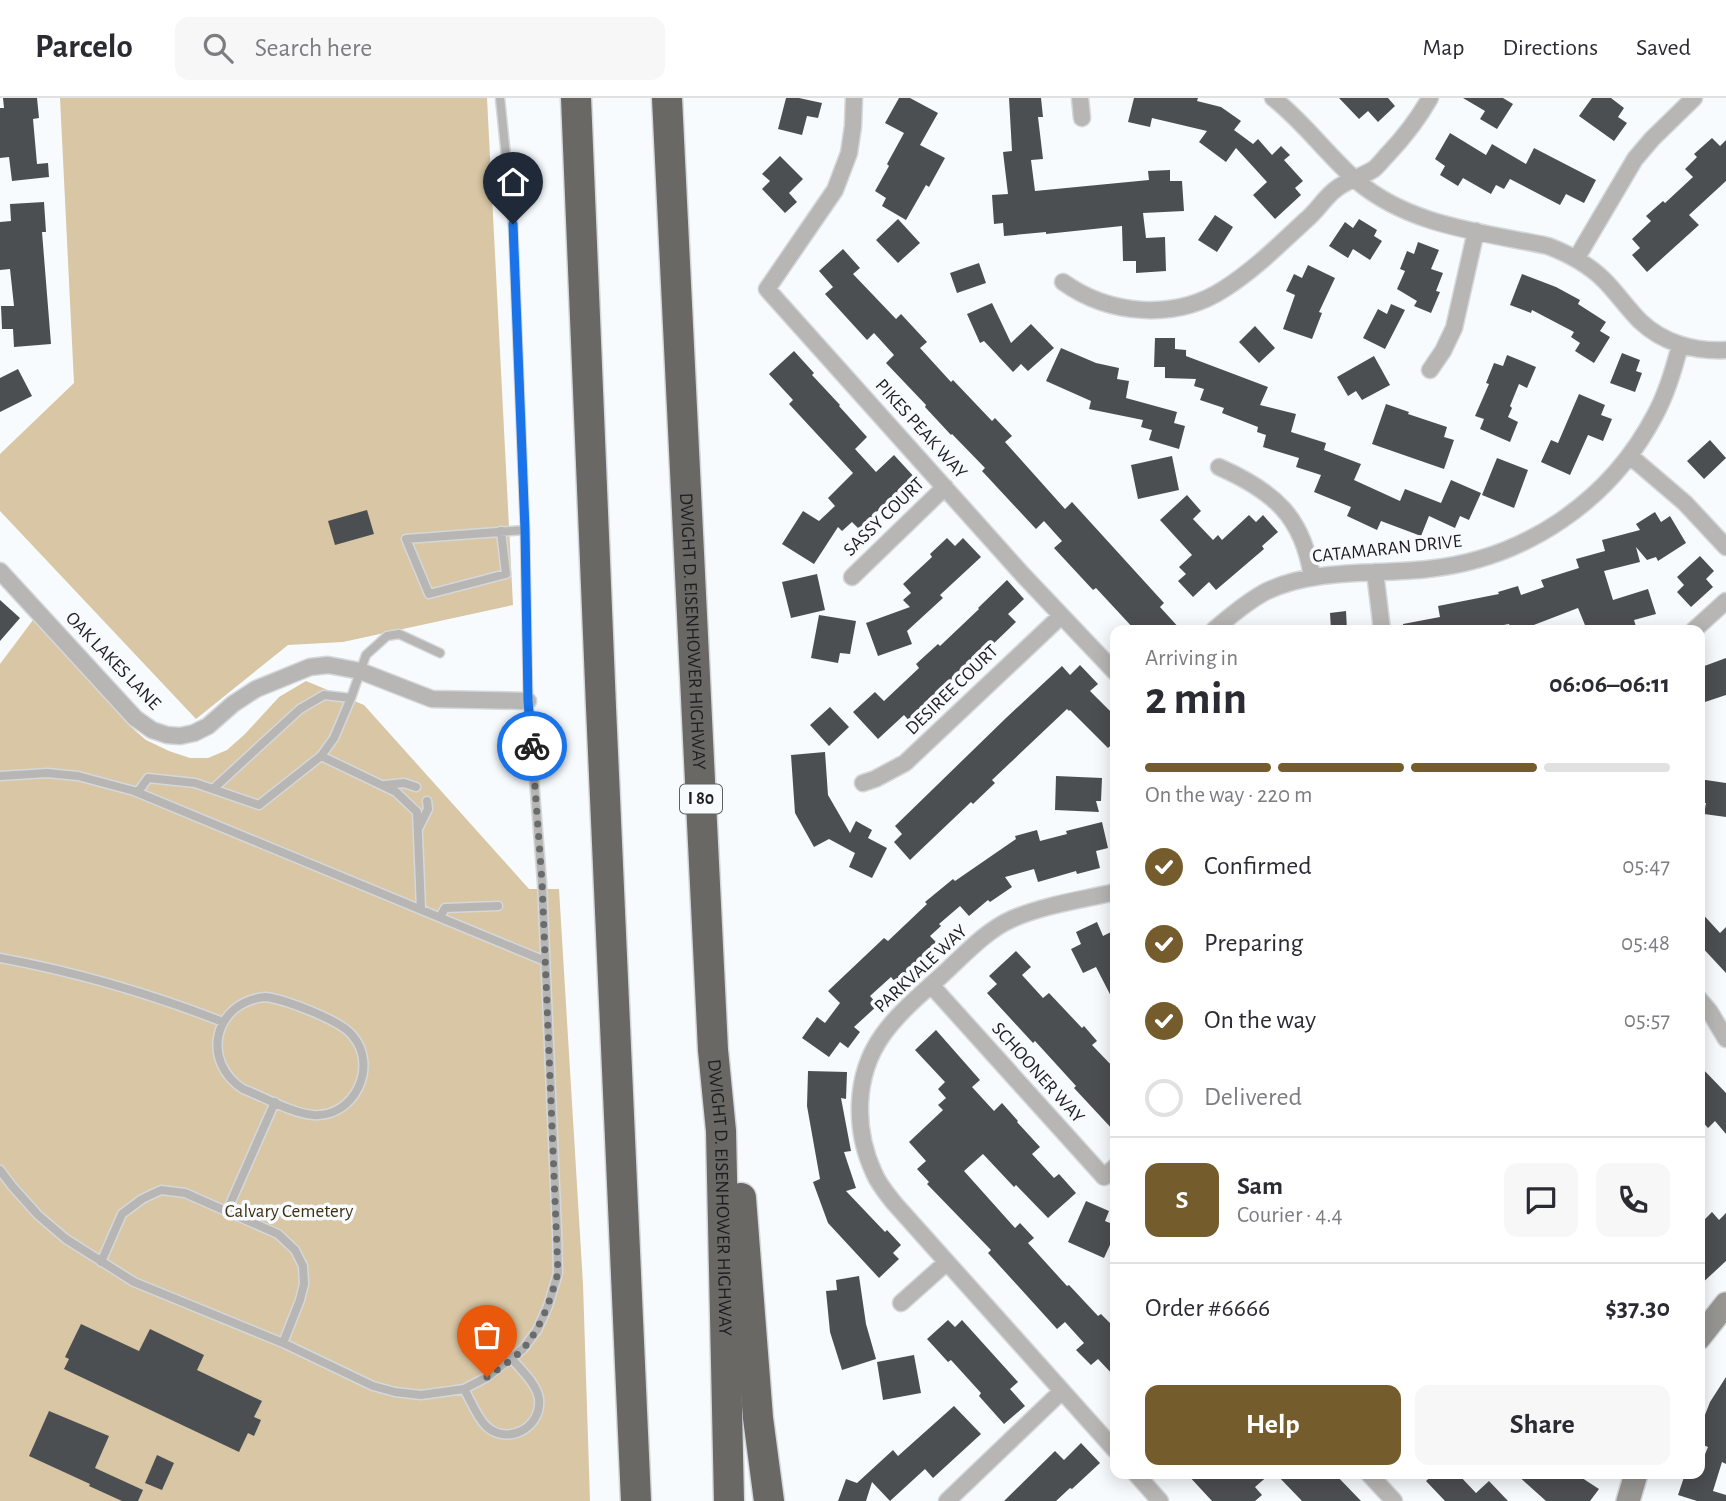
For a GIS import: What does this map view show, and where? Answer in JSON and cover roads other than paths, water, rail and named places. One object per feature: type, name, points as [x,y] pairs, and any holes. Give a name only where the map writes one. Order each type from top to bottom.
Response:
[{"type":"highway","points":[[576,98],[636,1501]]},
{"type":"highway","name":"DWIGHT D. EISENHOWER HIGHWAY","points":[[667,98],[713,1050],[722,1131],[729,1501]]},
{"type":"highway","points":[[722,1131],[739,1173],[758,1418],[769,1501]]},
{"type":"street","name":"PIKES PEAK WAY","points":[[854,98],[849,153],[835,190],[767,289],[1110,667]]},
{"type":"street","points":[[1080,98],[1082,118]]},
{"type":"street","points":[[1273,98],[1306,127],[1354,179],[1380,198],[1405,211],[1436,222],[1548,246],[1577,259],[1603,279],[1641,322],[1659,335],[1692,348],[1726,349]]},
{"type":"street","points":[[1063,282],[1092,299],[1139,310],[1165,310],[1213,296],[1244,275],[1309,218],[1336,189],[1374,169],[1405,136],[1430,98]]},
{"type":"street","points":[[1577,259],[1636,159],[1652,139],[1695,98]]},
{"type":"street","points":[[1430,370],[1454,328],[1476,231]]},
{"type":"street","name":"CATAMARAN DRIVE","points":[[1220,625],[1267,591],[1288,583],[1312,577],[1457,565],[1514,547],[1558,523],[1590,499],[1630,456],[1657,413],[1674,371],[1680,345]]},
{"type":"street","points":[[1630,456],[1685,503],[1726,547]]},
{"type":"street","points":[[1219,467],[1263,490],[1281,506],[1296,526],[1306,548],[1312,577]]},
{"type":"street","name":"SASSY COURT","points":[[852,577],[945,488]]},
{"type":"street","name":"OAK LAKES LANE","points":[[0,571],[135,718],[152,730],[167,735],[194,733],[208,726],[233,704],[256,690],[310,667],[328,665],[360,671],[432,699],[528,701]]},
{"type":"street","points":[[1375,572],[1381,625]]},
{"type":"street","points":[[1700,625],[1726,601]]},
{"type":"street","name":"DESIREE COURT","points":[[863,783],[895,769],[914,755],[1061,615]]},
{"type":"street","name":"PARKVALE WAY","points":[[1110,893],[1033,911],[1010,920],[980,941],[930,985],[897,1017],[875,1046],[863,1080],[859,1116],[865,1152],[880,1185],[1110,1444]]},
{"type":"street","name":"SCHOONER WAY","points":[[930,985],[1104,1177],[1110,1172]]},
{"type":"street","points":[[1705,1006],[1726,1039]]},
{"type":"street","points":[[901,1303],[947,1262]]},
{"type":"street","points":[[1705,1330],[1726,1304]]},
{"type":"street","points":[[947,1501],[1062,1391]]},
{"type":"street","points":[[1140,1479],[1160,1501]]},
{"type":"street","points":[[1374,1479],[1394,1501]]},
{"type":"street","points":[[1628,1501],[1635,1479]]},
{"type":"lane","points":[[0,1170],[38,1216],[66,1239],[134,1282],[283,1343],[373,1386],[395,1392],[421,1395],[464,1389],[487,1377],[523,1349],[537,1330],[548,1307],[558,1273],[542,882],[528,701],[525,530],[513,224],[500,98]]},
{"type":"lane","points":[[501,531],[506,574],[429,594],[406,539],[501,531],[525,530]]},
{"type":"lane","points":[[138,792],[148,778],[195,783],[259,805],[321,756],[334,738],[366,655],[387,636],[399,635],[440,653]]},
{"type":"lane","points":[[214,789],[300,709],[324,695],[351,698]]},
{"type":"lane","points":[[321,756],[396,792],[417,812],[421,909]]},
{"type":"lane","points":[[0,776],[47,773],[78,776],[138,792],[545,961]]},
{"type":"lane","points":[[383,785],[404,783],[416,788]]},
{"type":"lane","points":[[418,829],[428,809],[427,802]]},
{"type":"lane","points":[[440,917],[445,908],[498,906]]},
{"type":"lane","points":[[0,958],[66,972],[142,993],[223,1022]]},
{"type":"lane","points":[[254,998],[277,999],[340,1024],[353,1035],[361,1048],[364,1071],[361,1084],[345,1105],[322,1115],[313,1115],[275,1102],[234,1083],[219,1061],[218,1034],[223,1022],[241,1004],[254,998]]},
{"type":"lane","points":[[226,1211],[275,1102]]},
{"type":"lane","points":[[101,1262],[122,1214],[142,1199],[161,1190],[185,1193],[278,1234],[295,1251],[303,1266],[304,1284],[283,1343]]},
{"type":"lane","points":[[464,1389],[484,1424],[492,1431],[512,1435],[521,1432],[535,1419],[539,1398],[536,1389],[512,1359]]},
{"type":"park label","name":"Calvary Cemetery","points":[[289,1211]]}]
